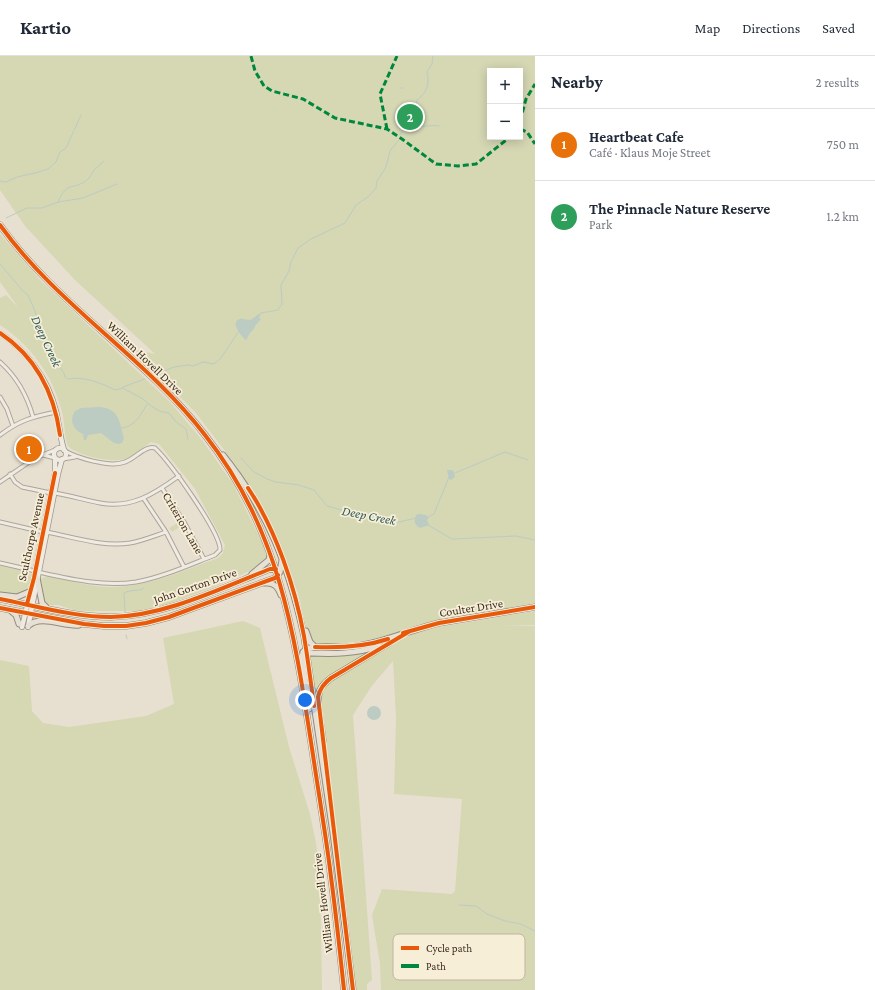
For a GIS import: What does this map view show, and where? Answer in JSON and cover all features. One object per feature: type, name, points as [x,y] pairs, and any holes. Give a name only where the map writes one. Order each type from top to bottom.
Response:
[{"type":"main road","name":"William Hovell Drive","points":[[0,225],[50,283],[166,391],[200,428],[236,479],[262,531],[278,572],[295,645],[331,875],[344,990]]},
{"type":"main road","name":"William Hovell Drive","points":[[213,445],[220,451],[250,491],[267,522],[289,577],[297,604],[334,833],[352,990]]},
{"type":"main road","points":[[248,578],[269,560],[270,552]]},
{"type":"main road","points":[[282,559],[278,572],[289,577]]},
{"type":"main road","name":"John Gorton Drive","points":[[0,599],[92,616],[145,614],[168,608],[270,569],[278,572],[275,578],[160,620],[146,623],[118,626],[84,624],[0,608]]},
{"type":"main road","points":[[37,578],[42,603],[51,609]]},
{"type":"main road","points":[[264,582],[270,582],[279,590],[284,607],[288,614]]},
{"type":"main road","points":[[0,595],[10,597],[29,592]]},
{"type":"main road","points":[[297,604],[310,642],[315,647]]},
{"type":"main road","name":"Coulter Drive","points":[[305,651],[315,647],[331,648],[363,646],[439,623],[535,607]]},
{"type":"main road","points":[[10,610],[16,615],[20,626]]},
{"type":"main road","points":[[28,626],[31,623],[45,621],[71,626],[84,624]]},
{"type":"main road","name":"Coulter Drive","points":[[305,651],[350,653],[368,650],[389,643],[410,631]]},
{"type":"main road","points":[[334,833],[318,702],[319,693],[326,682],[331,678],[389,643]]},
{"type":"main road","points":[[295,645],[305,651],[302,657],[311,724],[309,732]]},
{"type":"street","points":[[0,333],[20,350],[38,372],[52,399],[64,450],[65,456],[62,459]]},
{"type":"street","points":[[0,362],[22,388],[29,403],[33,417]]},
{"type":"street","points":[[0,397],[7,409],[13,426]]},
{"type":"street","points":[[0,435],[13,426],[33,417],[56,412]]},
{"type":"street","points":[[55,458],[54,455],[60,438]]},
{"type":"street","points":[[0,563],[91,582],[121,583],[151,578],[184,567],[217,554],[220,550],[220,546],[202,511],[178,476],[154,447],[149,448],[120,464],[110,464],[75,457],[59,460],[41,455]]},
{"type":"street","points":[[0,482],[31,460],[60,448],[75,457]]},
{"type":"street","name":"Sculthorpe Avenue","points":[[29,605],[29,592],[37,571],[52,493],[56,468],[55,458]]},
{"type":"street","name":"Sculthorpe Avenue","points":[[52,493],[62,459]]},
{"type":"street","points":[[10,474],[15,482],[22,487],[110,504],[125,504],[144,499],[178,476]]},
{"type":"street","name":"Criterion Lane","points":[[162,488],[184,522],[204,559]]},
{"type":"street","points":[[144,499],[166,532],[184,567]]},
{"type":"street","points":[[0,522],[98,543],[117,544],[142,540],[166,532]]},
{"type":"street","name":"Sculthorpe Avenue","points":[[29,605],[37,578],[37,571]]},
{"type":"street","points":[[28,626],[29,605]]},
{"type":"street","points":[[20,626],[28,614]]},
{"type":"green space","points":[[0,56],[535,56],[535,603],[420,624],[377,640],[314,644],[308,635],[298,593],[273,531],[238,468],[196,413],[128,348],[155,354],[75,280],[25,226],[0,190]]},
{"type":"green space","points":[[0,234],[41,281],[170,402],[202,440],[233,484],[268,554],[268,557],[256,568],[214,587],[168,604],[140,611],[74,610],[58,605],[50,605],[43,600],[41,579],[47,576],[108,587],[136,585],[164,578],[218,558],[223,553],[225,545],[195,489],[159,444],[151,442],[132,456],[119,460],[87,456],[73,450],[68,446],[62,412],[47,374],[40,363],[22,342],[0,325],[0,298],[6,295],[18,307],[0,282]]},
{"type":"green space","points":[[181,521],[183,525],[172,532],[169,528]]},
{"type":"green space","points":[[0,565],[22,569],[31,574],[31,580],[26,592],[15,595],[0,593]]},
{"type":"green space","points":[[535,611],[535,625],[499,625],[535,626],[535,990],[381,990],[380,964],[372,915],[382,889],[452,894],[455,891],[462,799],[394,794],[396,718],[393,661],[371,687],[353,715],[372,980],[367,984],[367,990],[355,990],[321,702],[322,695],[327,685],[332,681],[367,659],[390,645],[428,629]]},
{"type":"green space","points":[[243,621],[260,628],[289,747],[310,814],[316,843],[320,879],[322,990],[0,990],[0,660],[29,666],[32,711],[43,723],[69,727],[146,716],[174,704],[163,638]]},
{"type":"green space","points":[[368,652],[332,676],[315,697],[310,656],[346,655]]},
{"type":"shaded area","points":[[261,313],[259,318],[261,319],[246,340],[237,330],[237,321],[241,319],[253,319]]},
{"type":"shaded area","points":[[100,407],[111,410],[118,417],[124,438],[122,443],[114,443],[101,433],[88,435],[86,440],[84,440],[83,434],[74,427],[72,418],[75,411],[81,408]]},
{"type":"shaded area","points":[[447,470],[452,470],[454,472],[455,477],[451,480],[449,479]]},
{"type":"shaded area","points":[[416,515],[426,515],[429,518],[427,520],[429,525],[420,528],[416,524]]},
{"type":"shaded area","points":[[374,706],[379,708],[381,713],[379,718],[374,720],[369,718],[367,713],[369,708]]},
{"type":"waterway","points":[[400,135],[411,116],[412,109],[416,106],[417,100],[427,88],[427,72],[432,64],[433,56]]},
{"type":"waterway","points":[[0,181],[6,182],[17,177],[48,169],[56,162],[60,152],[66,148],[81,115]]},
{"type":"waterway","points":[[406,127],[439,126]]},
{"type":"waterway","points":[[261,313],[278,310],[282,304],[281,285],[289,271],[291,262],[298,248],[311,239],[345,223],[356,205],[369,196],[376,188],[377,181],[386,167],[390,151],[399,140]]},
{"type":"waterway","points":[[58,202],[61,195],[67,188],[87,180],[94,170],[104,161]]},
{"type":"waterway","points":[[6,218],[27,208],[42,208],[58,202],[83,198],[117,184]]},
{"type":"waterway","name":"Deep Creek","points":[[0,264],[28,295],[35,311],[40,331],[65,377],[68,379],[80,378],[92,381],[115,390],[123,388],[143,399],[158,410],[169,413],[175,421],[186,429],[188,439]]},
{"type":"waterway","points":[[159,373],[174,367],[188,365],[193,366],[203,362],[214,364],[221,358],[239,331]]},
{"type":"waterway","points":[[123,387],[145,379]]},
{"type":"waterway","points":[[120,428],[129,426],[133,423],[140,416],[147,404]]},
{"type":"waterway","name":"Deep Creek","points":[[455,473],[505,452],[528,460]]},
{"type":"waterway","name":"Deep Creek","points":[[241,458],[254,472],[267,479],[276,482],[299,485],[314,490],[327,506],[378,520],[399,522],[416,518]]},
{"type":"waterway","name":"Deep Creek","points":[[428,517],[434,514],[449,477]]},
{"type":"waterway","points":[[428,525],[452,539],[516,536],[535,540]]},
{"type":"waterway","points":[[125,613],[124,593],[144,588]]},
{"type":"waterway","points":[[126,635],[127,639]]},
{"type":"waterway","points":[[459,905],[476,906],[487,914],[505,921],[521,924],[535,931]]},
{"type":"marked path","points":[[251,56],[255,71],[264,86],[272,91],[303,99],[335,118],[387,129],[436,164],[458,166],[476,164],[506,140]]},
{"type":"marked path","points":[[387,129],[380,94],[397,56]]},
{"type":"marked path","points":[[523,110],[526,99],[535,84]]},
{"type":"marked path","points":[[523,130],[527,132],[535,144]]},
{"type":"cycle path","points":[[0,225],[23,254],[48,281],[129,355],[181,407],[205,435],[231,472],[251,509],[268,548],[281,587],[299,669],[327,846],[344,990]]},
{"type":"cycle path","points":[[0,333],[24,353],[41,377],[53,404],[60,435]]},
{"type":"cycle path","points":[[27,604],[34,578],[55,473]]},
{"type":"cycle path","points":[[248,488],[258,504],[276,540],[290,579],[304,636],[314,706]]},
{"type":"cycle path","points":[[0,599],[55,611],[97,617],[131,615],[172,607],[212,593],[270,569],[276,569]]},
{"type":"cycle path","points":[[0,608],[84,624],[126,626],[169,617],[275,578],[278,575]]},
{"type":"cycle path","points":[[403,633],[439,623],[535,607]]},
{"type":"cycle path","points":[[353,990],[318,697],[323,686],[331,678],[410,631]]},
{"type":"cycle path","points":[[315,647],[352,646],[370,644],[388,639]]},
{"type":"place","name":"The Pinnacle Nature Reserve","points":[[410,117]]},
{"type":"place","name":"Heartbeat Cafe","points":[[29,449]]}]
